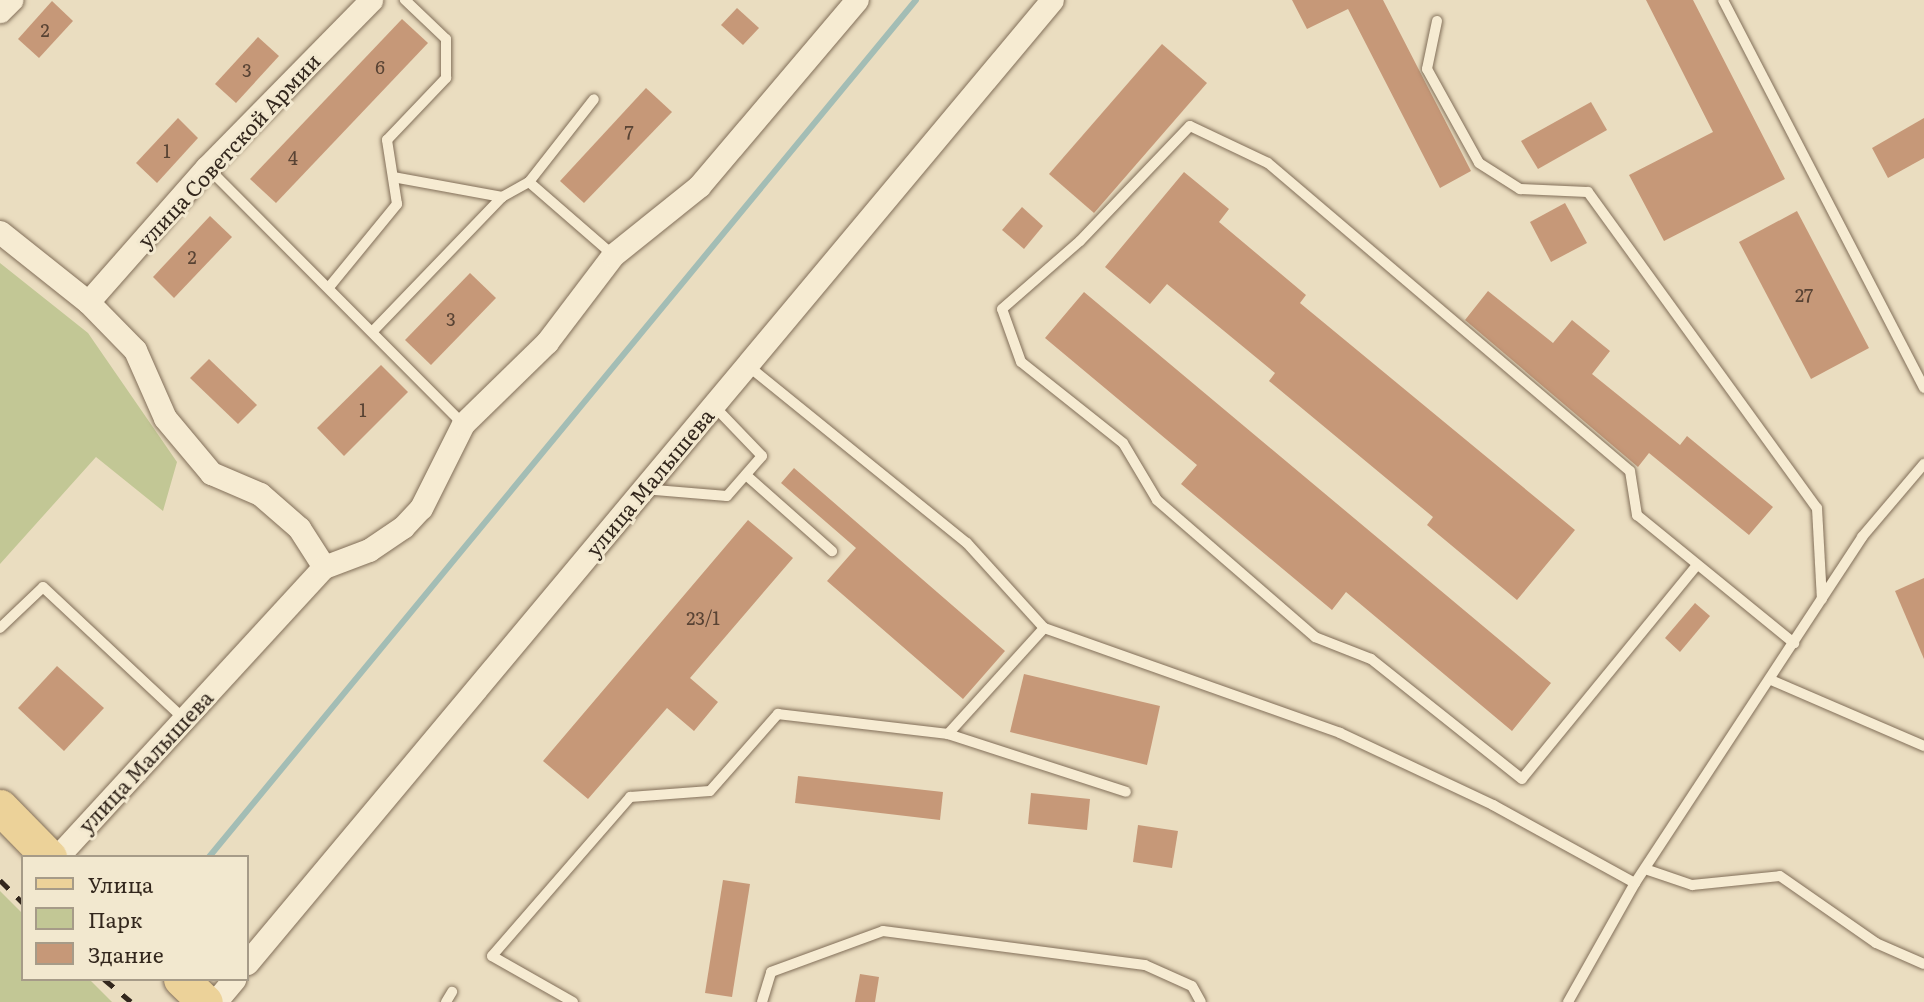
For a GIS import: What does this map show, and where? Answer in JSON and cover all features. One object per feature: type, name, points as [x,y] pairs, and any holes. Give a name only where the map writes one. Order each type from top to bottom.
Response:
[{"type":"main road","points":[[0,807],[47,855]]},
{"type":"main road","points":[[182,981],[205,1002]]},
{"type":"street","points":[[0,11],[11,0]]},
{"type":"street","name":"улица Советской Армии","points":[[88,302],[207,167],[371,0]]},
{"type":"street","name":"улица Малышева","points":[[59,855],[324,567],[369,550],[403,527],[421,508],[463,424],[547,342],[613,255],[699,186],[857,0]]},
{"type":"street","name":"улица Малышева","points":[[248,962],[1052,0]]},
{"type":"street","points":[[0,232],[88,302],[135,350],[165,418],[211,472],[260,494],[299,528],[324,567]]},
{"type":"street","points":[[215,1002],[232,981]]},
{"type":"lane","points":[[330,286],[397,204],[387,140],[446,78],[446,39],[405,0]]},
{"type":"lane","points":[[1723,0],[1924,388]]},
{"type":"lane","points":[[1437,21],[1427,69],[1479,163],[1520,189],[1588,192],[1817,508],[1822,599]]},
{"type":"lane","points":[[374,330],[502,197],[529,183],[594,99]]},
{"type":"lane","points":[[1697,565],[1522,779],[1371,659],[1315,637],[1157,500],[1123,443],[1021,362],[1002,309],[1080,241],[1190,126],[1268,163],[1630,471],[1637,515],[1794,643]]},
{"type":"lane","points":[[207,167],[374,330],[463,424]]},
{"type":"lane","points":[[393,177],[502,197]]},
{"type":"lane","points":[[529,183],[613,255]]},
{"type":"lane","points":[[747,365],[967,543],[1044,628],[1340,733],[1493,805],[1635,883]]},
{"type":"lane","points":[[643,489],[727,496],[762,456],[713,405]]},
{"type":"lane","points":[[1569,1002],[1635,883],[1771,680],[1862,537],[1924,464]]},
{"type":"lane","points":[[746,475],[832,551]]},
{"type":"lane","points":[[0,628],[43,587],[184,719]]},
{"type":"lane","points":[[948,734],[1044,628]]},
{"type":"lane","points":[[1771,680],[1924,746]]},
{"type":"lane","points":[[573,1002],[492,956],[630,797],[710,791],[778,714],[948,734],[1126,792]]},
{"type":"lane","points":[[1645,869],[1692,885],[1780,876],[1876,943],[1924,964]]},
{"type":"lane","points":[[762,1002],[771,972],[883,931],[1145,965],[1192,986],[1201,1002]]},
{"type":"green space","points":[[0,263],[88,333],[177,462],[163,511],[96,457],[0,564]]},
{"type":"green space","points":[[0,891],[21,912],[21,981],[91,981],[112,1002],[0,1002]]},
{"type":"building","points":[[1292,0],[1383,0],[1471,171],[1440,188],[1348,9],[1307,29]]},
{"type":"building","points":[[1646,0],[1693,0],[1785,179],[1664,241],[1629,175],[1713,132]]},
{"type":"building","points":[[52,1],[73,21],[39,58],[18,39]]},
{"type":"building","points":[[737,8],[759,28],[743,45],[721,25]]},
{"type":"building","points":[[402,19],[428,43],[276,203],[250,179]]},
{"type":"building","points":[[258,37],[279,56],[236,103],[215,84]]},
{"type":"building","points":[[1162,44],[1207,83],[1094,213],[1049,174]]},
{"type":"building","points":[[646,88],[672,112],[584,203],[560,181]]},
{"type":"building","points":[[1591,102],[1607,130],[1538,169],[1521,141]]},
{"type":"building","points":[[178,118],[198,138],[157,183],[136,163]]},
{"type":"building","points":[[1924,118],[1924,158],[1888,178],[1872,148]]},
{"type":"building","points":[[1184,172],[1229,209],[1219,222],[1306,295],[1300,303],[1575,530],[1517,600],[1427,525],[1433,517],[1269,381],[1275,373],[1167,284],[1150,304],[1105,267]]},
{"type":"building","points":[[1565,203],[1587,243],[1551,262],[1530,222]]},
{"type":"building","points":[[1022,207],[1043,226],[1024,249],[1002,230]]},
{"type":"building","points":[[1797,211],[1869,348],[1811,379],[1739,242]]},
{"type":"building","points":[[210,216],[232,237],[174,298],[153,277]]},
{"type":"building","points":[[470,273],[496,298],[431,365],[405,340]]},
{"type":"building","points":[[1488,291],[1553,343],[1572,320],[1610,351],[1592,374],[1680,445],[1687,436],[1773,507],[1749,535],[1649,453],[1638,467],[1465,320]]},
{"type":"building","points":[[1084,292],[1551,683],[1512,731],[1346,592],[1332,610],[1181,484],[1197,465],[1045,338]]},
{"type":"building","points":[[209,359],[257,405],[238,424],[190,378]]},
{"type":"building","points":[[381,365],[408,392],[344,456],[317,428]]},
{"type":"building","points":[[794,468],[1005,651],[963,699],[827,581],[856,548],[781,483]]},
{"type":"building","points":[[748,520],[793,558],[690,678],[718,702],[694,731],[667,708],[588,799],[543,761]]},
{"type":"building","points":[[1924,578],[1924,659],[1895,591]]},
{"type":"building","points":[[1695,603],[1710,616],[1680,652],[1665,638]]},
{"type":"building","points":[[57,666],[104,708],[64,751],[18,708]]},
{"type":"building","points":[[1024,674],[1160,706],[1147,765],[1010,732]]},
{"type":"building","points":[[798,776],[943,792],[940,820],[795,803]]},
{"type":"building","points":[[1031,793],[1090,799],[1087,830],[1028,824]]},
{"type":"building","points":[[1138,825],[1178,831],[1172,868],[1133,862]]},
{"type":"building","points":[[723,880],[750,884],[732,997],[705,993]]},
{"type":"building","points":[[860,974],[879,977],[875,1002],[855,1002]]},
{"type":"waterway","points":[[211,855],[916,0]]},
{"type":"railway","points":[[0,880],[21,901]]},
{"type":"railway","points":[[106,981],[131,1002]]}]
